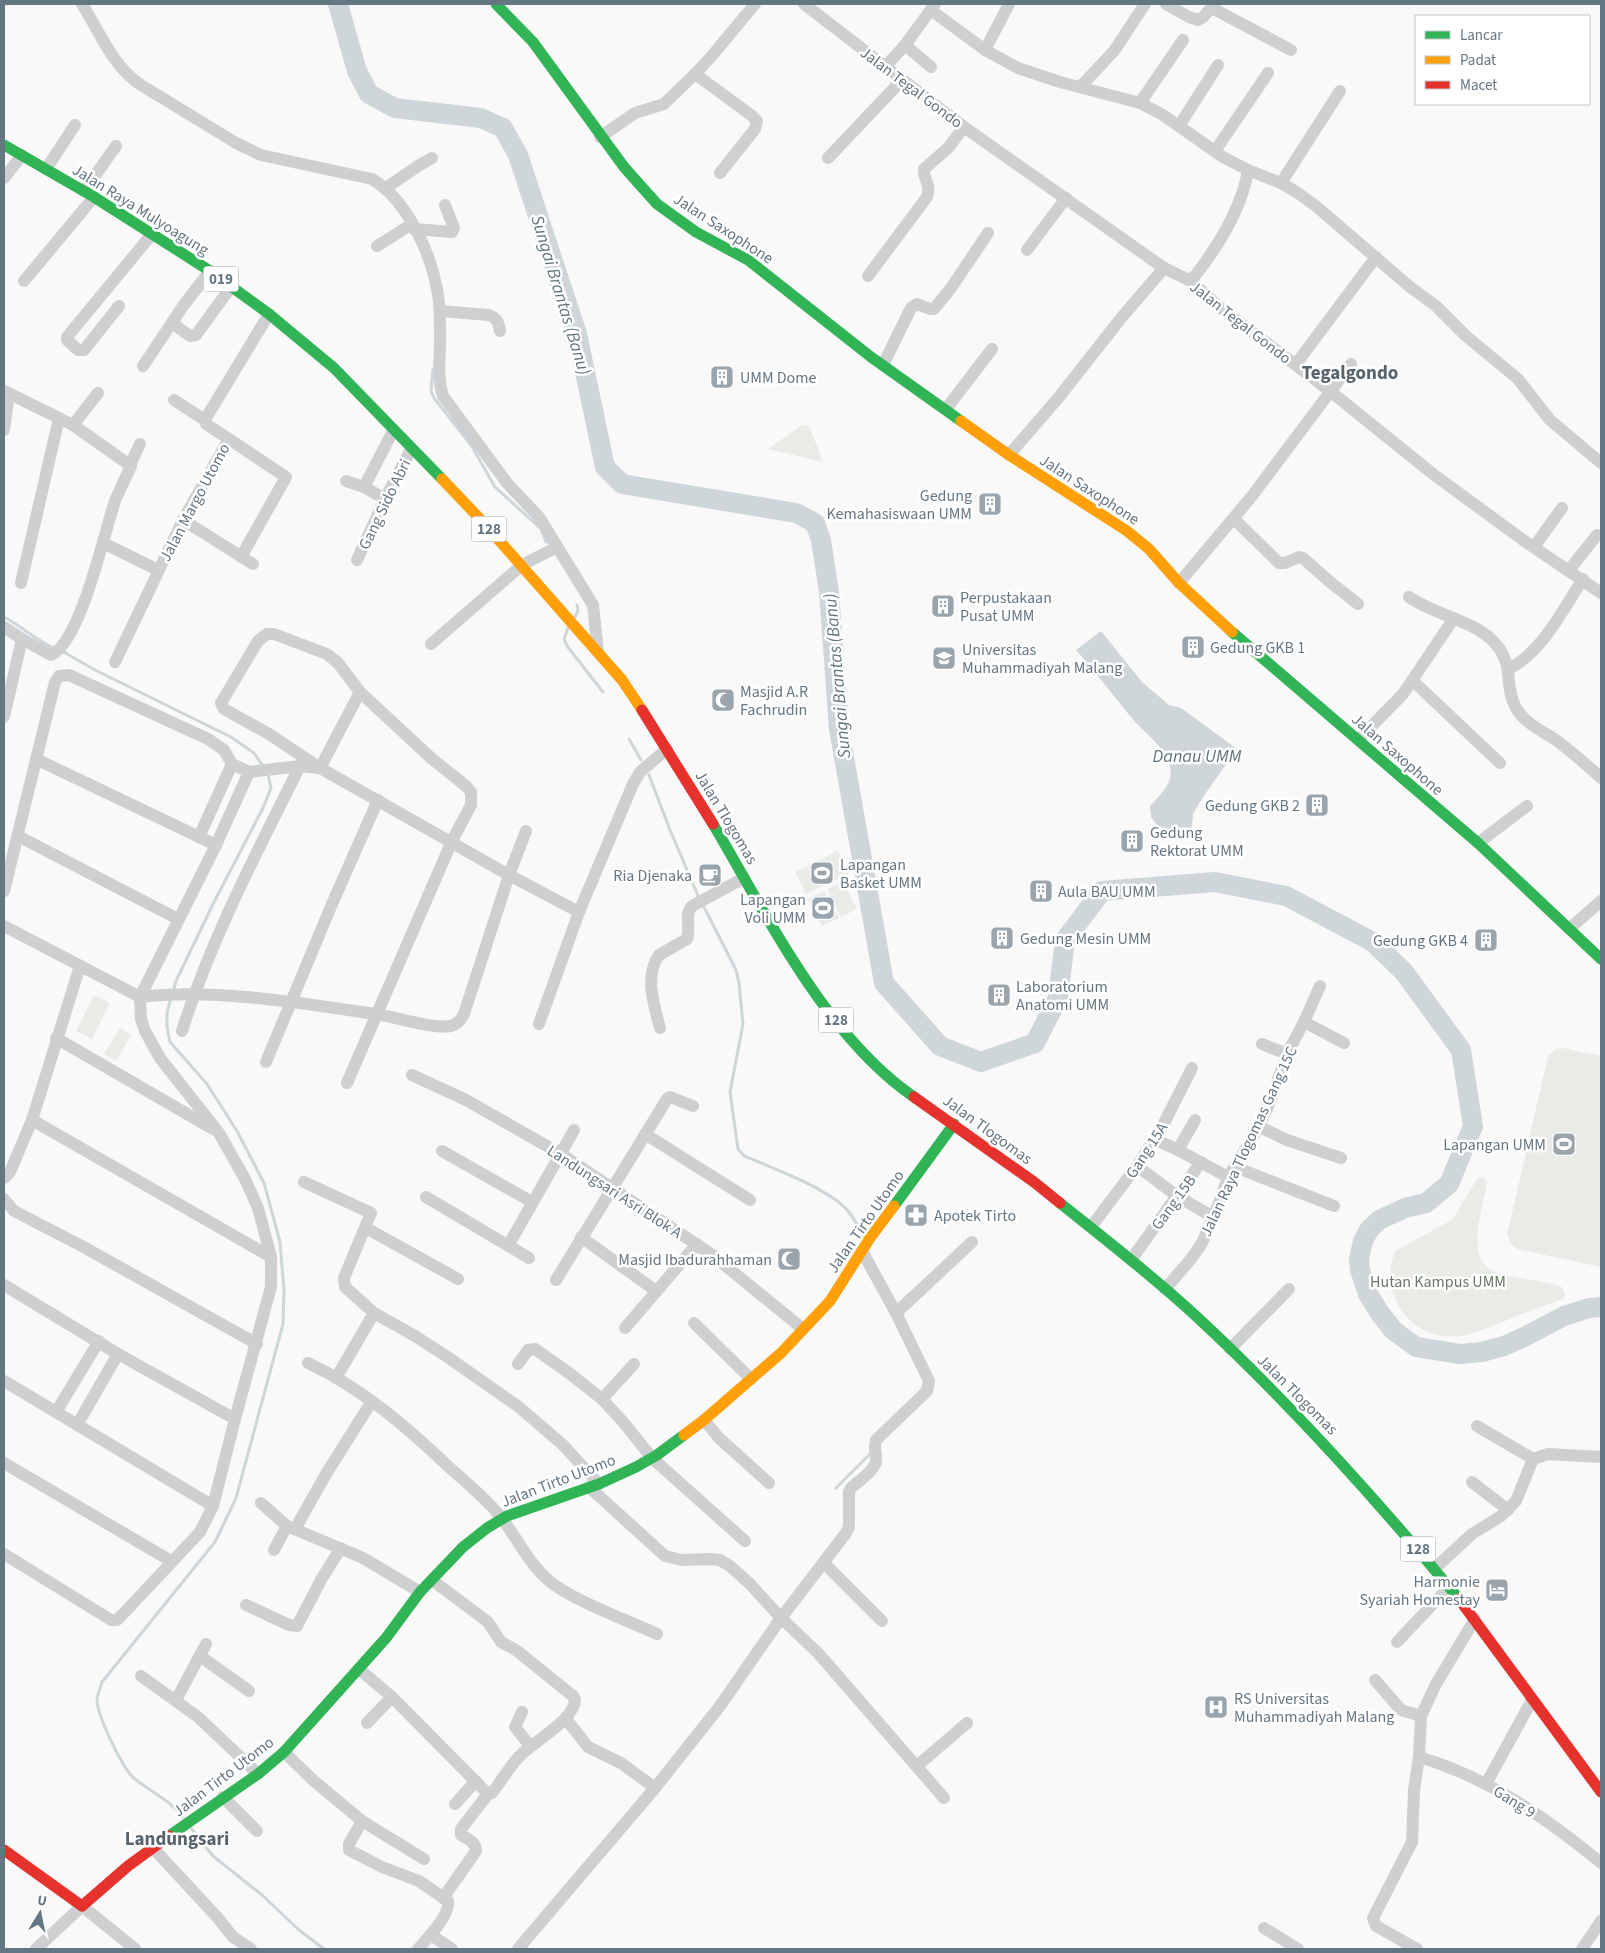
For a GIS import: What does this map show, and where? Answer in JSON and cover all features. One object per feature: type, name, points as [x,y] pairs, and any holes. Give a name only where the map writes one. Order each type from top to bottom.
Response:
[{"type":"main road","name":"Jalan Saxophone","points":[[496,4],[533,42],[600,137],[634,180],[657,204],[696,232],[748,260],[871,357],[1009,455],[1127,531],[1149,549],[1179,583],[1222,623],[1478,843],[1601,959]]},
{"type":"main road","name":"Jalan Raya Mulyoagung","points":[[4,145],[89,194],[152,234],[210,271],[269,314],[334,368],[411,449]]},
{"type":"main road","name":"Jalan Tlogomas","points":[[411,449],[482,521],[622,680],[667,749],[803,976],[847,1035],[894,1083],[1034,1182],[1131,1260],[1230,1349],[1280,1398],[1351,1471],[1475,1619],[1532,1700],[1601,1792]]},
{"type":"main road","name":"Jalan Tirto Utomo","points":[[82,1906],[153,1848],[258,1774],[284,1752],[386,1638],[420,1592],[463,1547],[501,1519],[524,1509],[594,1486],[652,1458],[704,1420],[781,1353],[830,1300],[865,1245],[954,1124]]},
{"type":"main road","points":[[4,1850],[82,1906]]},
{"type":"street","points":[[82,4],[118,65],[129,77],[141,85],[236,143],[261,155],[372,179],[386,188],[401,205],[406,229],[433,273],[440,311],[439,369],[440,387],[443,396],[507,483],[539,517],[593,605],[598,652]]},
{"type":"street","points":[[600,137],[635,113],[670,100],[715,53],[755,4]]},
{"type":"street","name":"Jalan Tegal Gondo","points":[[804,4],[964,127],[1164,268],[1191,282],[1218,306],[1330,390],[1433,474],[1601,593]]},
{"type":"street","points":[[985,50],[1009,4]]},
{"type":"street","points":[[1081,86],[1114,51],[1145,4]]},
{"type":"street","points":[[1166,4],[1194,19],[1203,18],[1213,6],[1291,50]]},
{"type":"street","points":[[885,67],[905,45],[933,7],[985,50],[1018,68],[1140,104],[1163,116],[1215,151],[1248,170],[1281,183],[1317,207],[1436,306],[1466,336],[1518,379],[1550,420],[1601,463]]},
{"type":"street","points":[[1140,104],[1183,40]]},
{"type":"street","points":[[905,45],[931,67]]},
{"type":"street","points":[[1179,126],[1218,65]]},
{"type":"street","points":[[1215,151],[1268,73]]},
{"type":"street","points":[[695,74],[757,121],[755,129],[720,173]]},
{"type":"street","points":[[828,158],[902,80]]},
{"type":"street","points":[[1281,183],[1340,91]]},
{"type":"street","points":[[46,169],[75,125]]},
{"type":"street","points":[[868,276],[928,197],[929,185],[923,174],[924,169],[948,148],[964,127]]},
{"type":"street","points":[[24,281],[89,194],[116,146]]},
{"type":"street","points":[[4,178],[22,155]]},
{"type":"street","points":[[386,188],[432,158]]},
{"type":"street","points":[[1191,282],[1212,253],[1229,222],[1246,185],[1248,170]]},
{"type":"street","points":[[1027,250],[1066,198]]},
{"type":"street","points":[[377,246],[406,229],[452,232],[454,228],[445,205]]},
{"type":"street","points":[[883,365],[911,308],[918,304],[930,310],[934,309],[951,288],[988,233]]},
{"type":"street","points":[[119,306],[84,350],[78,350],[67,340],[68,335],[152,234]]},
{"type":"street","points":[[1296,364],[1376,257]]},
{"type":"street","points":[[1009,455],[1164,268]]},
{"type":"street","points":[[143,366],[210,271]]},
{"type":"street","points":[[172,323],[190,336],[196,335],[231,287]]},
{"type":"street","points":[[440,311],[489,315],[495,317],[500,331]]},
{"type":"street","name":"Jalan Margo Utomo","points":[[115,662],[183,520],[229,439],[206,424],[205,420],[269,314]]},
{"type":"street","points":[[946,409],[992,349]]},
{"type":"street","points":[[1179,583],[1276,465],[1350,364]]},
{"type":"street","points":[[4,430],[7,392],[73,425],[130,465]]},
{"type":"street","points":[[73,425],[98,393]]},
{"type":"street","points":[[174,400],[205,420]]},
{"type":"street","points":[[21,583],[59,418]]},
{"type":"street","points":[[364,487],[393,431]]},
{"type":"street","points":[[229,439],[286,477],[240,557]]},
{"type":"street","points":[[4,627],[46,653],[53,654],[64,644],[84,600],[115,502],[140,444]]},
{"type":"street","name":"Gang Sido Abri","points":[[357,560],[385,499],[411,449]]},
{"type":"street","points":[[346,481],[364,487],[385,499]]},
{"type":"street","points":[[1534,547],[1562,508]]},
{"type":"street","points":[[1234,518],[1279,562],[1285,563],[1299,557],[1303,558],[1358,604]]},
{"type":"street","points":[[183,520],[253,564]]},
{"type":"street","points":[[1569,570],[1597,535]]},
{"type":"street","points":[[103,543],[158,570]]},
{"type":"street","points":[[431,644],[522,565],[557,547]]},
{"type":"street","points":[[1508,669],[1520,663],[1531,654],[1583,580]]},
{"type":"street","points":[[1409,597],[1423,607],[1454,618],[1478,630],[1492,640],[1506,659],[1513,701],[1525,720],[1560,743],[1601,778]]},
{"type":"street","points":[[1358,740],[1413,682],[1454,618]]},
{"type":"street","points":[[347,1083],[452,841],[471,805],[471,792],[360,692],[338,663],[327,654],[274,634],[267,634],[258,641],[222,701],[224,709],[269,734],[320,768],[452,841],[509,875],[579,912]]},
{"type":"street","points":[[4,718],[22,639]]},
{"type":"street","points":[[4,891],[55,682],[59,676],[64,674],[208,740],[224,750],[232,764],[251,772],[300,766],[320,768]]},
{"type":"street","points":[[1413,682],[1500,763]]},
{"type":"street","points":[[320,768],[360,692]]},
{"type":"street","points":[[539,1024],[579,912],[633,784],[640,772],[667,749]]},
{"type":"street","points":[[36,759],[216,845]]},
{"type":"street","points":[[199,837],[232,764]]},
{"type":"street","points":[[182,1031],[191,994],[238,891],[300,766]]},
{"type":"street","points":[[4,1554],[111,1620],[117,1620],[200,1532],[213,1506],[272,1287],[271,1257],[258,1208],[246,1178],[219,1133],[156,1050],[145,1032],[141,1019],[140,997],[251,772]]},
{"type":"street","points":[[266,1062],[290,1002],[378,800]]},
{"type":"street","points":[[1478,843],[1527,806]]},
{"type":"street","points":[[4,926],[140,997],[191,994],[290,1002],[377,1014],[440,1026],[452,1026],[459,1022],[464,1014],[509,875],[526,832]]},
{"type":"street","points":[[18,836],[178,919]]},
{"type":"street","points":[[660,1028],[651,985],[654,964],[659,955],[687,939],[689,908],[744,878]]},
{"type":"street","points":[[1569,929],[1601,901]]},
{"type":"street","points":[[4,1195],[8,1187],[6,1177],[32,1120],[80,966]]},
{"type":"street","name":"Jalan Raya Tlogomas Gang 15C","points":[[1165,1289],[1191,1259],[1202,1242],[1232,1172],[1268,1107],[1287,1054],[1320,986]]},
{"type":"street","points":[[1304,1022],[1344,1043]]},
{"type":"street","points":[[56,1038],[219,1133]]},
{"type":"street","points":[[1262,1044],[1287,1054]]},
{"type":"street","name":"Gang 15A","points":[[1091,1227],[1137,1166],[1161,1129],[1192,1068]]},
{"type":"street","name":"Landungsari Asri Blok A","points":[[412,1075],[466,1100],[560,1154],[697,1244],[803,1329]]},
{"type":"street","points":[[556,1280],[667,1099],[670,1097],[693,1106]]},
{"type":"street","points":[[32,1120],[271,1257]]},
{"type":"street","points":[[1178,1150],[1195,1120]]},
{"type":"street","points":[[1258,1126],[1287,1140],[1340,1158]]},
{"type":"street","points":[[508,1246],[574,1130]]},
{"type":"street","points":[[645,1134],[750,1200]]},
{"type":"street","name":"Gang 15B","points":[[1131,1260],[1201,1162],[1154,1139]]},
{"type":"street","points":[[442,1151],[532,1202]]},
{"type":"street","points":[[1201,1162],[1334,1206]]},
{"type":"street","points":[[1137,1166],[1177,1196],[1213,1217]]},
{"type":"street","points":[[304,1182],[371,1214],[343,1284],[344,1287],[374,1313],[449,1358],[518,1407],[563,1445],[594,1486],[665,1556],[682,1560],[720,1560],[730,1566],[818,1653],[944,1798]]},
{"type":"street","points":[[426,1197],[529,1258]]},
{"type":"street","points":[[4,1199],[9,1212],[80,1245],[257,1344]]},
{"type":"street","points":[[366,1228],[458,1279]]},
{"type":"street","points":[[581,1238],[656,1291]]},
{"type":"street","points":[[899,1310],[972,1242]]},
{"type":"street","points":[[625,1328],[697,1244]]},
{"type":"street","points":[[518,1949],[655,1788],[720,1706],[781,1618],[848,1530],[849,1492],[874,1467],[876,1440],[927,1391],[929,1381],[899,1310],[865,1245]]},
{"type":"street","points":[[4,1285],[118,1354],[235,1419]]},
{"type":"street","points":[[1230,1349],[1290,1289]]},
{"type":"street","points":[[336,1378],[374,1313]]},
{"type":"street","points":[[694,1323],[751,1379]]},
{"type":"street","points":[[56,1412],[98,1342]]},
{"type":"street","points":[[518,1364],[528,1350],[535,1349],[570,1373],[602,1399],[652,1458],[746,1541]]},
{"type":"street","points":[[77,1425],[118,1354]]},
{"type":"street","points":[[308,1363],[372,1401],[412,1432],[494,1509],[535,1565],[549,1580],[579,1598],[657,1634]]},
{"type":"street","points":[[602,1399],[634,1364]]},
{"type":"street","points":[[4,1381],[213,1506]]},
{"type":"street","points":[[274,1550],[291,1528],[372,1401]]},
{"type":"street","points":[[704,1420],[719,1438],[769,1483]]},
{"type":"street","points":[[1477,1426],[1533,1459]]},
{"type":"street","points":[[1434,1569],[1472,1534],[1508,1510],[1516,1501],[1533,1459],[1548,1454],[1601,1457]]},
{"type":"street","points":[[4,1463],[171,1561]]},
{"type":"street","points":[[1472,1482],[1508,1510]]},
{"type":"street","points":[[261,1503],[291,1528],[363,1558],[420,1592]]},
{"type":"street","points":[[246,1605],[289,1625],[296,1626],[341,1548]]},
{"type":"street","points":[[824,1563],[882,1621]]},
{"type":"street","points":[[432,1580],[488,1622],[500,1642],[516,1650],[575,1699],[575,1704],[566,1719],[530,1746],[517,1759],[492,1793],[488,1794],[461,1829],[462,1835],[476,1846],[476,1850],[443,1898]]},
{"type":"street","points":[[1397,1642],[1448,1587]]},
{"type":"street","points":[[1417,1949],[1376,1926],[1373,1918],[1412,1842],[1414,1790],[1420,1757],[1422,1716],[1436,1684],[1475,1619]]},
{"type":"street","points":[[176,1700],[206,1644]]},
{"type":"street","points":[[200,1656],[249,1691]]},
{"type":"street","points":[[359,1669],[392,1697],[488,1794]]},
{"type":"street","points":[[141,1676],[176,1700],[234,1750],[258,1774]]},
{"type":"street","points":[[1375,1680],[1401,1710],[1422,1716]]},
{"type":"street","points":[[367,1723],[392,1697]]},
{"type":"street","points":[[1486,1784],[1532,1700]]},
{"type":"street","points":[[522,1712],[515,1727],[530,1746]]},
{"type":"street","points":[[566,1719],[588,1747],[621,1763],[655,1788]]},
{"type":"street","points":[[917,1766],[968,1723]]},
{"type":"street","points":[[284,1752],[314,1781],[362,1821],[424,1859]]},
{"type":"street","name":"Gang 9","points":[[1420,1757],[1447,1765],[1486,1784],[1549,1823],[1601,1863]]},
{"type":"street","points":[[455,1804],[476,1781]]},
{"type":"street","points":[[223,1797],[257,1831]]},
{"type":"street","points":[[362,1821],[349,1844],[349,1850],[382,1867],[419,1881],[448,1901],[449,1906],[431,1935],[418,1949]]},
{"type":"street","points":[[153,1848],[233,1937],[252,1949]]},
{"type":"street","points":[[36,1949],[82,1906],[135,1949]]},
{"type":"street","points":[[1582,1949],[1601,1921]]},
{"type":"street","points":[[1264,1928],[1296,1949]]},
{"type":"street","points":[[431,1935],[452,1949]]},
{"type":"green space","points":[[806,425],[810,428],[823,462],[768,449],[801,426]]},
{"type":"green space","name":"Lapangan Basket UMM","points":[[838,851],[849,873],[806,894],[795,872]]},
{"type":"green space","name":"Lapangan Voli UMM","points":[[843,882],[857,909],[841,917],[827,889]]},
{"type":"green space","name":"Lapangan Voli UMM","points":[[824,891],[839,918],[822,926],[808,899]]},
{"type":"green space","points":[[94,995],[110,1003],[92,1039],[76,1031]]},
{"type":"green space","points":[[120,1028],[131,1035],[116,1061],[104,1054]]},
{"type":"green space","name":"Lapangan UMM","points":[[1563,1048],[1601,1056],[1601,1267],[1517,1249],[1512,1245],[1507,1235],[1548,1056],[1556,1049]]},
{"type":"green space","name":"Hutan Kampus UMM","points":[[1482,1177],[1486,1179],[1487,1183],[1478,1232],[1480,1257],[1486,1266],[1495,1272],[1562,1287],[1564,1290],[1563,1299],[1465,1335],[1436,1335],[1411,1321],[1395,1299],[1391,1286],[1390,1272],[1395,1251],[1452,1220],[1477,1179]]},
{"type":"water","name":"Danau UMM","points":[[1101,631],[1142,682],[1169,705],[1181,708],[1237,749],[1193,814],[1191,837],[1159,828],[1151,817],[1150,806],[1162,793],[1170,778],[1171,773],[1167,759],[1159,746],[1130,716],[1076,650]]},
{"type":"waterway","name":"Sungai Brantas (Banu)","points":[[338,4],[357,71],[369,94],[395,108],[481,118],[503,128],[518,155],[577,334],[605,467],[622,484],[796,513],[815,523],[821,540],[829,592],[839,729],[884,983],[940,1046],[981,1062],[1035,1043],[1058,998],[1065,940],[1102,891],[1215,882],[1286,896],[1373,942],[1404,972],[1461,1050],[1473,1126],[1449,1184],[1426,1203],[1405,1208],[1379,1220],[1369,1230],[1363,1241],[1359,1259],[1360,1270],[1368,1294],[1379,1312],[1393,1330],[1416,1347],[1460,1354],[1482,1352],[1504,1346],[1564,1316],[1589,1308],[1601,1307]]},
{"type":"waterway","points":[[433,369],[431,391],[434,398],[471,445],[495,487],[539,527]]},
{"type":"waterway","points":[[542,532],[546,542]]},
{"type":"waterway","points":[[575,617],[578,611],[577,605]]},
{"type":"waterway","points":[[4,617],[54,648]]},
{"type":"waterway","points":[[568,628],[564,639],[567,646],[603,692]]},
{"type":"waterway","points":[[62,651],[95,670],[231,737],[254,753],[263,766]]},
{"type":"waterway","points":[[629,739],[641,760]]},
{"type":"waterway","points":[[173,992],[176,981],[214,902],[263,808],[271,788],[268,774]]},
{"type":"waterway","points":[[649,775],[699,898]]},
{"type":"waterway","points":[[702,903],[736,970],[739,983],[743,1024],[730,1092],[738,1149],[744,1156],[795,1178],[833,1198],[849,1212],[863,1236]]},
{"type":"waterway","points":[[171,998],[167,1012],[170,1042],[207,1084],[237,1131],[264,1183],[280,1242],[284,1290],[283,1324],[236,1498],[215,1542],[102,1682],[97,1698],[98,1707],[106,1729],[130,1774],[141,1784],[160,1796],[183,1817]]},
{"type":"waterway","points":[[836,1488],[871,1453]]},
{"type":"waterway","points":[[191,1828],[213,1856],[262,1895],[299,1930],[324,1949]]},
{"type":"traffic: fast","points":[[496,4],[533,42],[624,167],[657,204],[696,232],[748,260],[871,357],[961,421]]},
{"type":"traffic: fast","points":[[4,145],[94,197],[210,271],[269,314],[334,368],[442,479]]},
{"type":"traffic: fast","points":[[1232,632],[1478,843],[1601,959]]},
{"type":"traffic: fast","points":[[713,824],[800,972],[826,1008],[853,1041],[882,1071],[914,1097]]},
{"type":"traffic: fast","points":[[894,1206],[954,1124]]},
{"type":"traffic: fast","points":[[1060,1203],[1129,1258],[1232,1350],[1300,1418],[1365,1489],[1459,1599]]},
{"type":"traffic: fast","points":[[169,1836],[258,1774],[284,1752],[386,1638],[420,1592],[463,1547],[487,1528],[507,1516],[599,1484],[636,1467],[657,1455],[684,1435]]},
{"type":"traffic: slow","points":[[961,421],[1009,455],[1127,531],[1149,549],[1179,583],[1232,632]]},
{"type":"traffic: slow","points":[[442,479],[482,521],[622,680],[642,710]]},
{"type":"traffic: slow","points":[[684,1435],[781,1353],[830,1301],[870,1238],[894,1206]]},
{"type":"traffic: jam","points":[[642,710],[713,824]]},
{"type":"traffic: jam","points":[[914,1097],[1034,1182],[1060,1203]]},
{"type":"traffic: jam","points":[[1459,1599],[1601,1792]]},
{"type":"traffic: jam","points":[[4,1850],[82,1906],[128,1866],[169,1836]]},
{"type":"place","name":"UMM Dome","points":[[722,377]]},
{"type":"place","name":"Gedung Kemahasiswaan UMM","points":[[990,504]]},
{"type":"place","name":"Perpustakaan Pusat UMM","points":[[943,606]]},
{"type":"place","name":"Gedung GKB 1","points":[[1193,647]]},
{"type":"place","name":"Universitas Muhammadiyah Malang","points":[[944,658]]},
{"type":"place","name":"Masjid A.R Fachrudin","points":[[723,700]]},
{"type":"place","name":"Gedung GKB 2","points":[[1317,805]]},
{"type":"place","name":"Gedung Rektorat UMM","points":[[1132,841]]},
{"type":"place","name":"Lapangan Basket UMM","points":[[822,873]]},
{"type":"place","name":"Ria Djenaka","points":[[710,875]]},
{"type":"place","name":"Aula BAU UMM","points":[[1041,891]]},
{"type":"place","name":"Lapangan Voli UMM","points":[[823,908]]},
{"type":"place","name":"Gedung Mesin UMM","points":[[1002,938]]},
{"type":"place","name":"Gedung GKB 4","points":[[1486,940]]},
{"type":"place","name":"Laboratorium Anatomi UMM","points":[[999,995]]},
{"type":"place","name":"Lapangan UMM","points":[[1564,1144]]},
{"type":"place","name":"Apotek Tirto","points":[[916,1215]]},
{"type":"place","name":"Masjid Ibadurahhaman","points":[[789,1259]]},
{"type":"place","name":"Harmonie Syariah Homestay","points":[[1497,1590]]},
{"type":"place","name":"RS Universitas Muhammadiyah Malang","points":[[1216,1707]]},
{"type":"district","name":"Tegalgondo","points":[[1350,372]]},
{"type":"district","name":"Landungsari","points":[[177,1838]]}]
